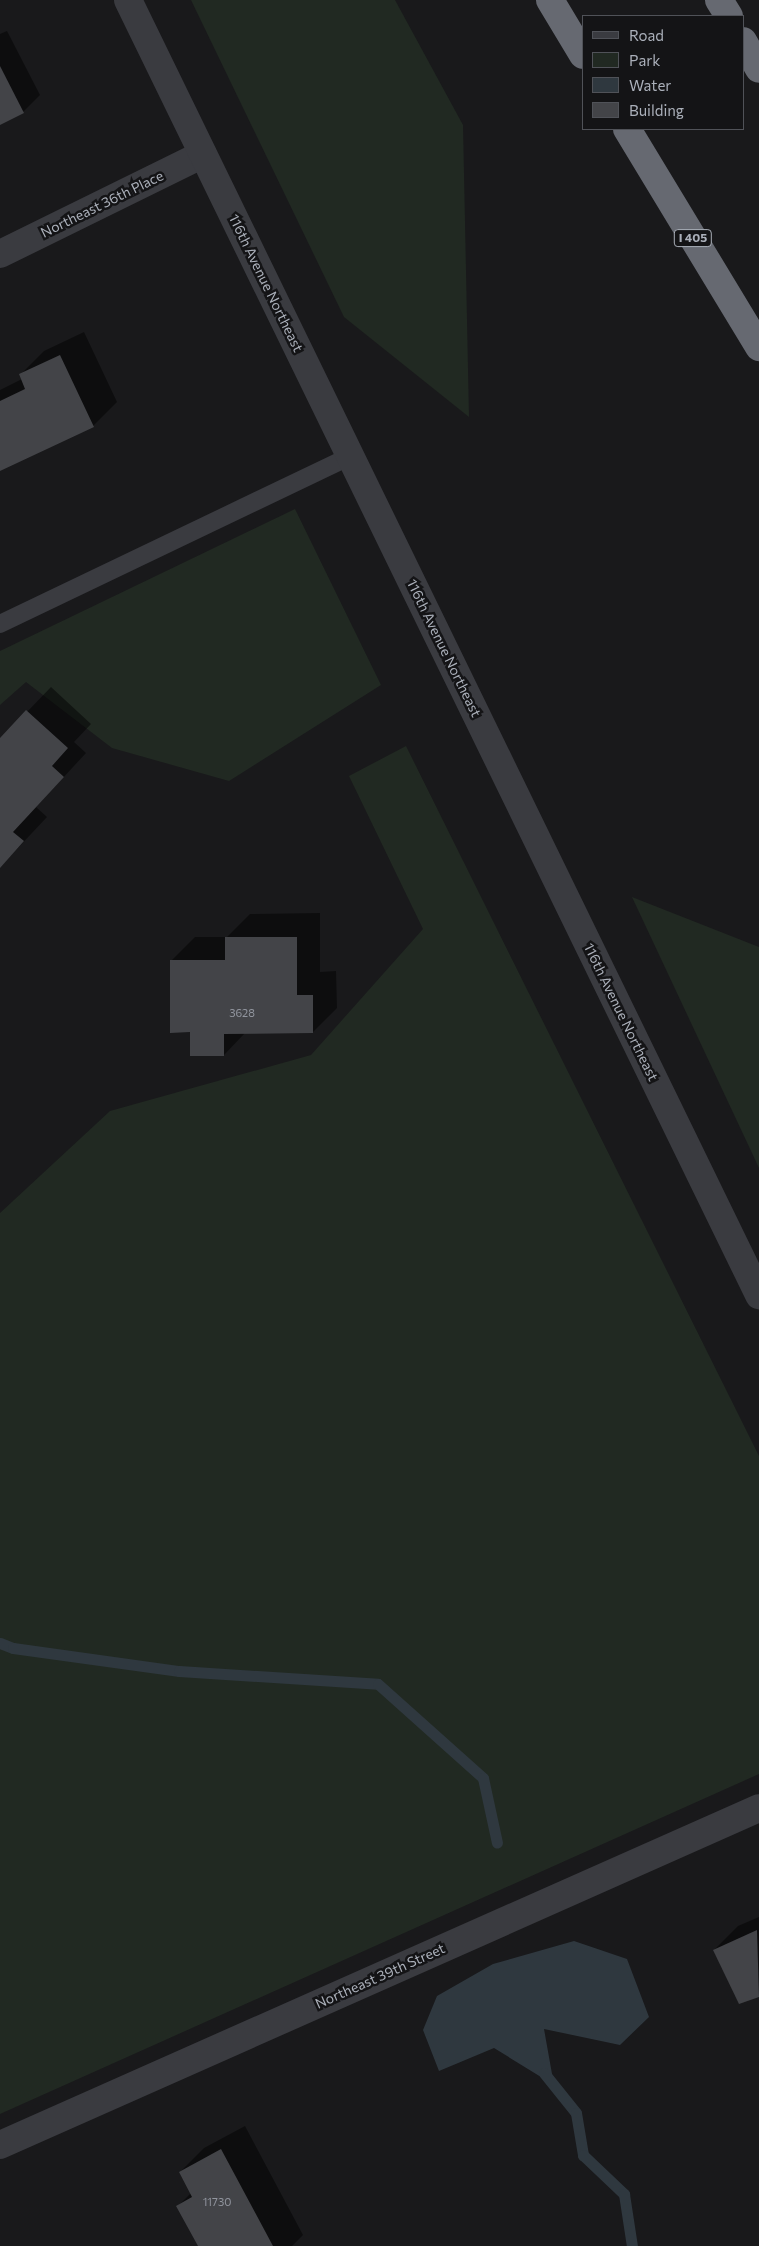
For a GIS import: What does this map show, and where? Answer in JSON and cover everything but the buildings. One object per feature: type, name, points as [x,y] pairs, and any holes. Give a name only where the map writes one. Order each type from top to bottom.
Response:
[{"type":"highway","points":[[550,0],[582,53]]},
{"type":"highway","points":[[719,0],[728,15]]},
{"type":"highway","points":[[744,43],[759,69]]},
{"type":"highway","name":"I 405","points":[[628,130],[759,347]]},
{"type":"street","name":"116th Avenue Northeast","points":[[128,0],[759,1295]]},
{"type":"street","name":"Northeast 36th Place","points":[[0,254],[203,154]]},
{"type":"street","name":"Northeast 39th Street","points":[[0,2145],[759,1808]]},
{"type":"lane","points":[[0,624],[350,456]]},
{"type":"green space","points":[[191,0],[395,0],[463,125],[469,417],[344,317]]},
{"type":"green space","points":[[295,509],[381,685],[229,781],[112,748],[26,682],[0,705],[0,651]]},
{"type":"green space","points":[[406,746],[759,1456],[759,1774],[0,2114],[0,1213],[110,1111],[311,1055],[423,929],[349,776]]},
{"type":"green space","points":[[632,897],[759,947],[759,1168]]},
{"type":"water","points":[[574,1941],[627,1959],[649,2017],[620,2045],[544,2029],[554,2085],[494,2048],[439,2071],[423,2030],[437,1996],[493,1964]]},
{"type":"waterway","points":[[0,1643],[13,1648],[179,1671],[378,1684],[483,1778],[497,1843]]},
{"type":"waterway","points":[[544,2073],[576,2113],[583,2155],[624,2194],[632,2246]]}]
